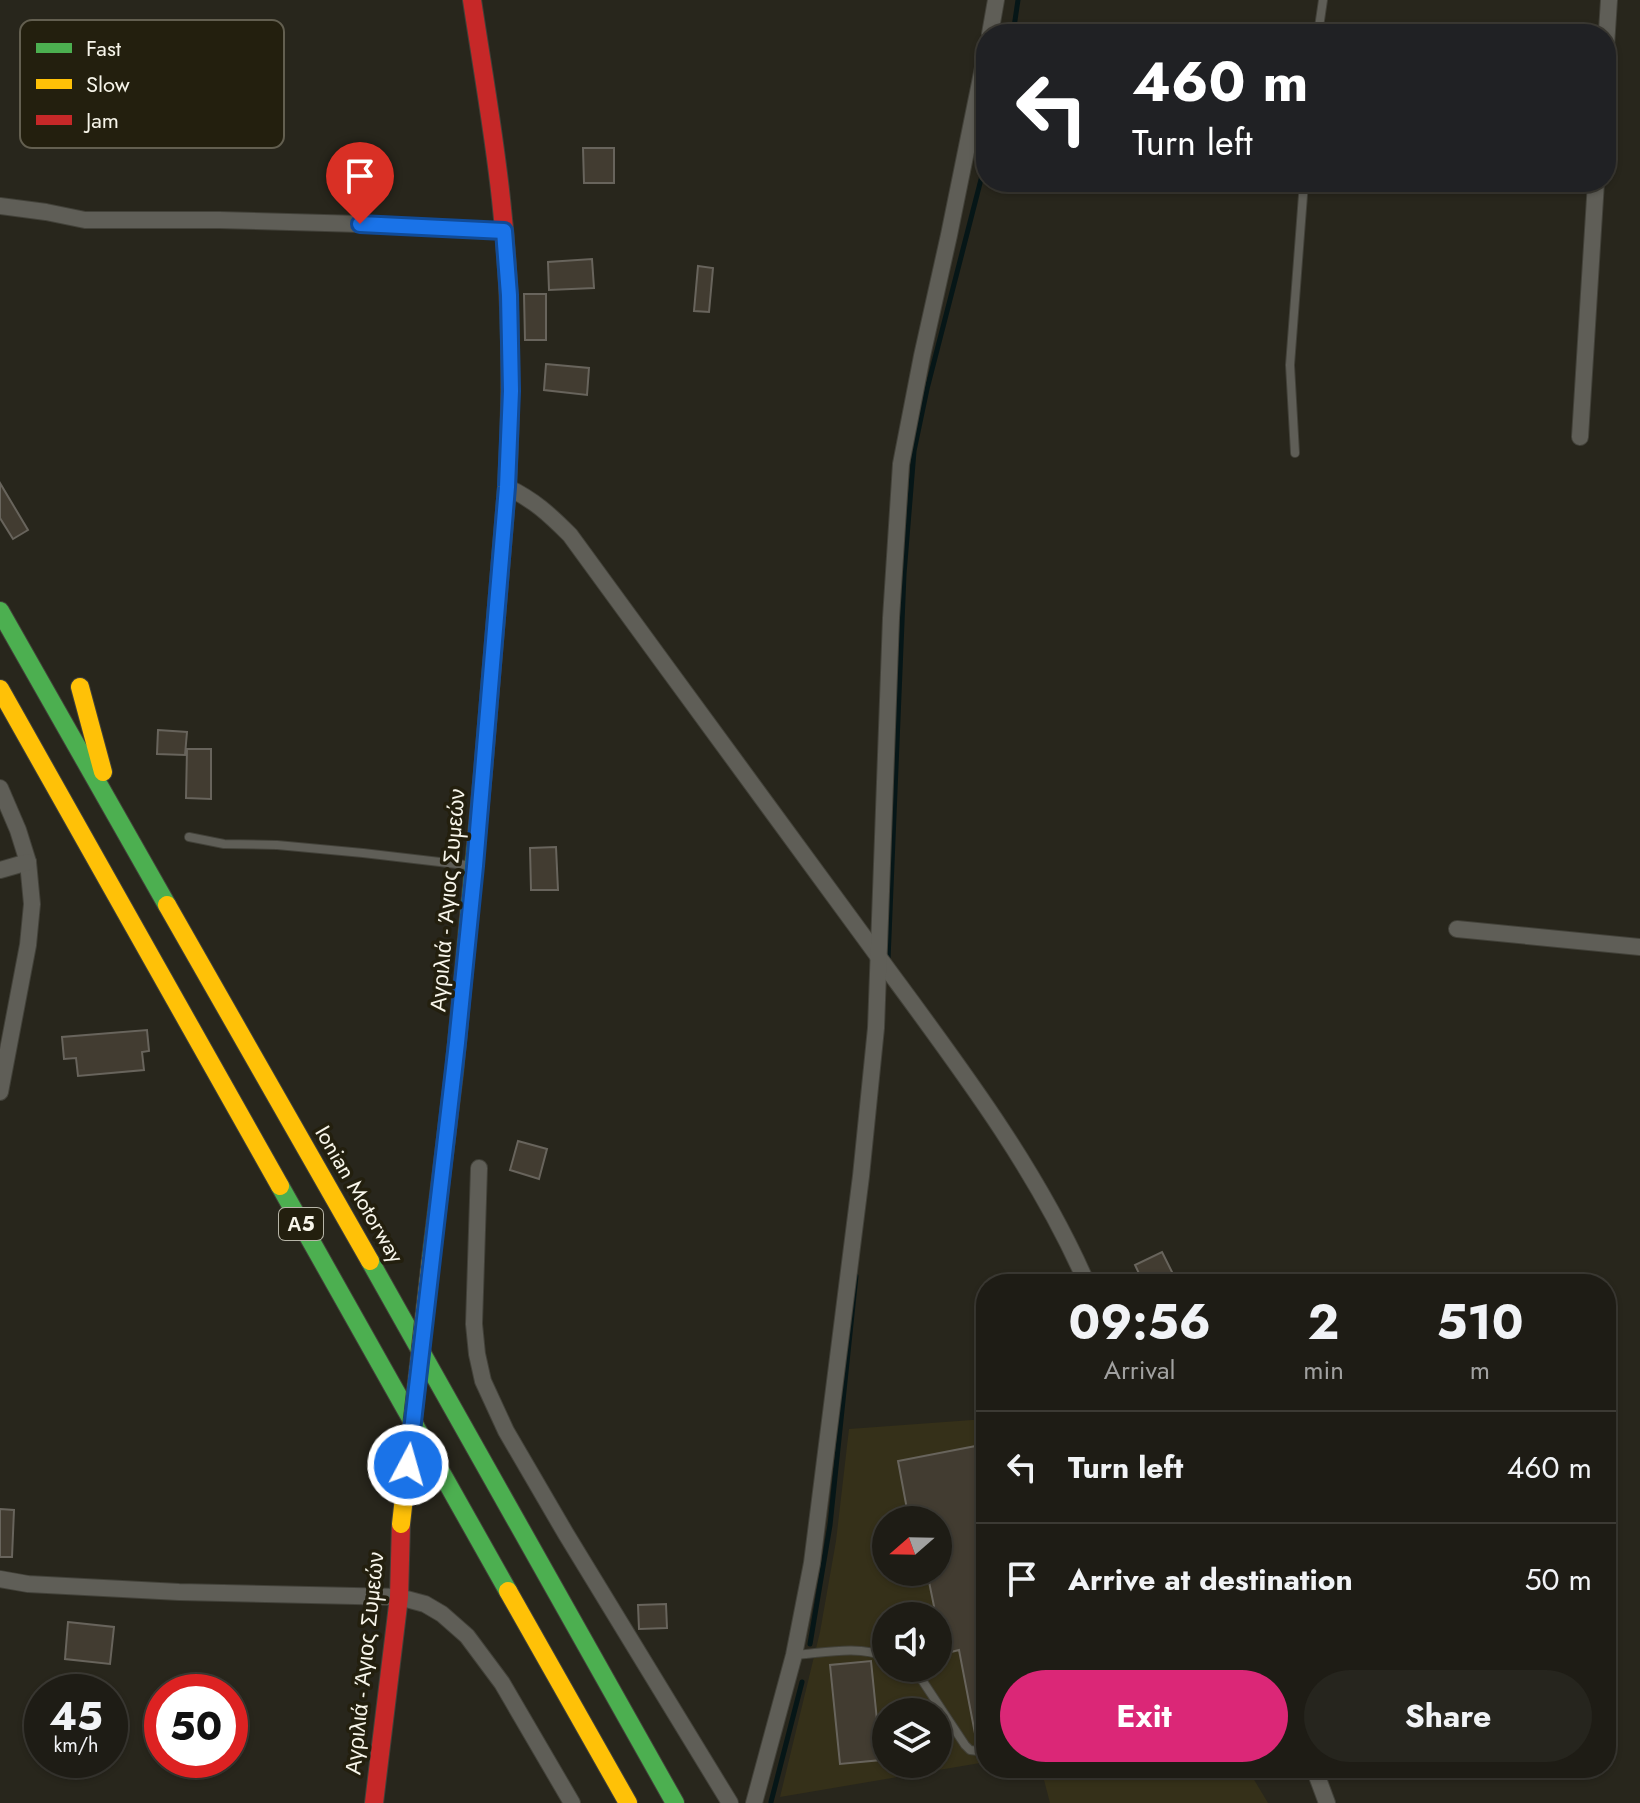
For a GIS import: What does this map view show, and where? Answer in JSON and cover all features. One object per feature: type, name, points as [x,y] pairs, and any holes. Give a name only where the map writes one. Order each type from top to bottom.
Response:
[{"type":"main road","name":"Αγριλιά - Άγιος Συμεών","points":[[374,1803],[399,1597],[401,1524],[475,866],[507,487],[511,391],[509,295],[501,199],[472,0]]},
{"type":"main road","name":"Ionian Motorway","points":[[0,611],[675,1803]]},
{"type":"main road","points":[[80,687],[115,816]]},
{"type":"main road","name":"Α5","points":[[0,689],[628,1803]]},
{"type":"street","points":[[992,24],[996,0]]},
{"type":"street","points":[[1607,24],[1609,0]]},
{"type":"street","points":[[754,1803],[794,1655],[812,1563],[851,1256],[876,1028],[891,618],[901,464],[976,102]]},
{"type":"street","points":[[1580,437],[1595,192]]},
{"type":"street","points":[[0,206],[85,220],[266,221],[504,231]]},
{"type":"street","points":[[507,487],[545,509],[570,535],[975,1091],[1071,1246],[1083,1274]]},
{"type":"street","points":[[0,788],[28,862],[32,904],[28,945],[0,1092]]},
{"type":"street","points":[[0,870],[28,862]]},
{"type":"street","points":[[1457,929],[1640,947]]},
{"type":"street","points":[[479,1168],[474,1324],[483,1381],[506,1431],[566,1534],[730,1803]]},
{"type":"street","points":[[0,1579],[28,1584],[179,1592],[399,1597],[425,1604],[467,1636],[502,1683],[572,1803]]},
{"type":"street","points":[[1318,1778],[1327,1803]]},
{"type":"lane","points":[[1319,24],[1323,0]]},
{"type":"lane","points":[[1295,453],[1290,365],[1303,192]]},
{"type":"lane","points":[[189,837],[224,844],[277,845],[475,866]]},
{"type":"lane","points":[[794,1655],[854,1650],[872,1652]]},
{"type":"lane","points":[[923,1682],[965,1745],[976,1751]]},
{"type":"shaded area","points":[[976,1420],[976,1764],[952,1768],[952,1698],[872,1698],[872,1778],[892,1778],[780,1797],[820,1632],[836,1541],[849,1429]]},
{"type":"shaded area","points":[[1044,1778],[1253,1778],[1268,1803],[1050,1803]]},
{"type":"building","points":[[583,148],[614,148],[614,183],[584,183]]},
{"type":"building","points":[[592,259],[594,288],[549,290],[548,262]]},
{"type":"building","points":[[698,266],[713,268],[709,312],[694,311]]},
{"type":"building","points":[[524,294],[546,294],[546,340],[525,340]]},
{"type":"building","points":[[546,364],[589,368],[587,395],[544,390]]},
{"type":"building","points":[[0,483],[28,530],[13,539],[0,518]]},
{"type":"building","points":[[158,730],[187,732],[185,755],[157,754]]},
{"type":"building","points":[[187,749],[211,749],[211,799],[186,798]]},
{"type":"building","points":[[556,847],[558,890],[531,890],[530,848]]},
{"type":"building","points":[[147,1030],[149,1051],[142,1052],[144,1070],[78,1076],[76,1058],[64,1059],[62,1037]]},
{"type":"building","points":[[518,1141],[547,1149],[539,1179],[510,1170]]},
{"type":"building","points":[[1162,1252],[1173,1274],[1139,1274],[1135,1265]]},
{"type":"building","points":[[976,1446],[976,1739],[959,1650],[952,1652],[952,1602],[933,1602],[930,1586],[952,1586],[952,1506],[906,1506],[898,1461]]},
{"type":"building","points":[[0,1509],[14,1510],[12,1557],[0,1557]]},
{"type":"building","points":[[666,1604],[667,1628],[639,1629],[638,1605]]},
{"type":"building","points":[[68,1622],[114,1627],[110,1664],[65,1659]]},
{"type":"building","points":[[871,1661],[875,1698],[872,1698],[872,1761],[840,1764],[830,1665]]},
{"type":"waterway","points":[[1014,24],[1018,0]]},
{"type":"waterway","points":[[888,960],[904,574],[914,451],[978,192]]},
{"type":"waterway","points":[[810,1644],[830,1525],[856,1276]]},
{"type":"waterway","points":[[771,1802],[802,1682]]},
{"type":"traffic: fast","points":[[0,611],[167,905]]},
{"type":"traffic: fast","points":[[431,1259],[454,1073],[483,772]]},
{"type":"traffic: fast","points":[[280,1186],[508,1591]]},
{"type":"traffic: fast","points":[[370,1261],[675,1803]]},
{"type":"traffic: slow","points":[[483,772],[509,443]]},
{"type":"traffic: slow","points":[[80,687],[103,772]]},
{"type":"traffic: slow","points":[[0,689],[280,1186]]},
{"type":"traffic: slow","points":[[167,905],[370,1261]]},
{"type":"traffic: slow","points":[[401,1524],[431,1259]]},
{"type":"traffic: slow","points":[[508,1591],[628,1803]]},
{"type":"traffic: jam","points":[[472,0],[504,229],[510,321],[509,443]]},
{"type":"traffic: jam","points":[[374,1803],[399,1597],[401,1524]]},
{"type":"route","points":[[360,224],[504,231],[509,295],[511,391],[507,487],[478,834],[454,1073],[408,1465]]}]
